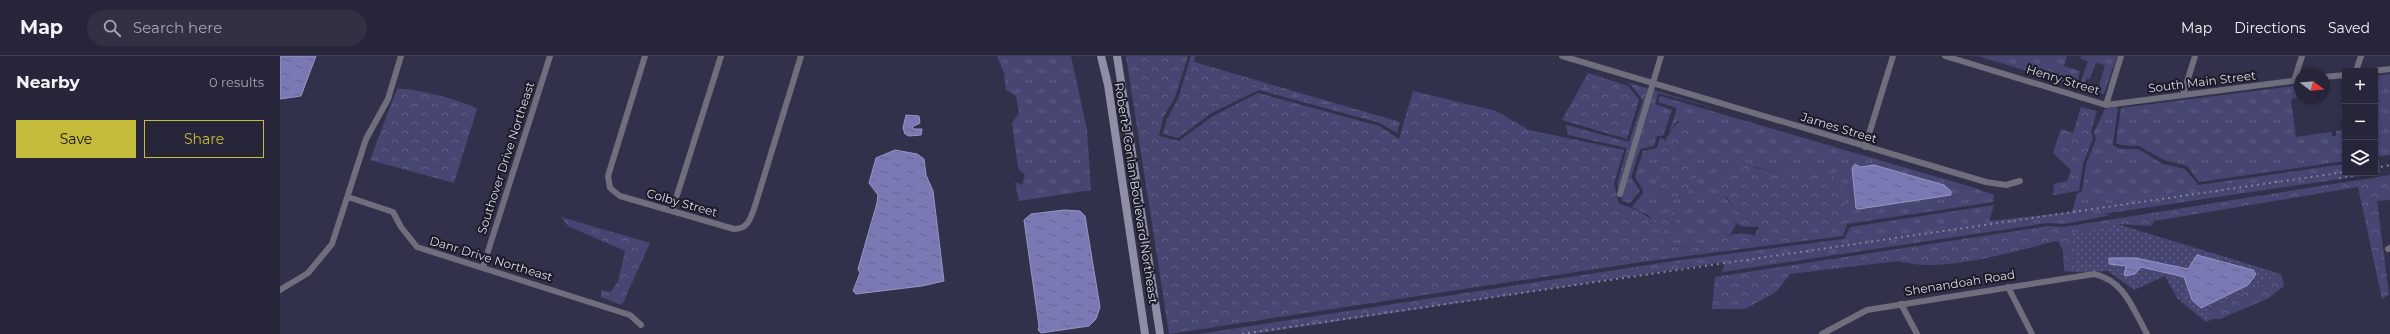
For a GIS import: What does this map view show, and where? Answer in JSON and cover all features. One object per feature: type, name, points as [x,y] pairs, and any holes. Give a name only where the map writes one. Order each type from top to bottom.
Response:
[{"type":"main road","name":"Robert J Conlan Boulevard Northeast","points":[[1101,56],[1108,85],[1145,334]]},
{"type":"main road","name":"Robert J Conlan Boulevard Northeast","points":[[1117,56],[1160,334]]},
{"type":"street","points":[[280,290],[292,284],[318,264],[336,235],[366,139],[388,99],[401,56]]},
{"type":"street","name":"Southover Drive Northeast","points":[[483,268],[550,56]]},
{"type":"street","name":"Colby Street","points":[[645,56],[608,176],[609,186],[614,193],[620,196],[734,229],[742,228],[750,220],[802,56]]},
{"type":"street","points":[[672,211],[720,56]]},
{"type":"street","name":"James Street","points":[[1562,56],[1986,182],[2006,185],[2020,181]]},
{"type":"street","points":[[1620,194],[1661,56]]},
{"type":"street","points":[[1865,147],[1893,56]]},
{"type":"street","name":"Henry Street","points":[[1945,56],[2106,105]]},
{"type":"street","points":[[2106,105],[2121,56]]},
{"type":"street","points":[[2183,95],[2195,56]]},
{"type":"street","points":[[2300,68],[2302,56]]},
{"type":"street","points":[[2357,68],[2360,56]]},
{"type":"street","points":[[2378,70],[2390,69]]},
{"type":"street","points":[[2330,76],[2342,75]]},
{"type":"street","name":"South Main Street","points":[[2106,105],[2294,81]]},
{"type":"street","name":"Danr Drive Northeast","points":[[348,197],[393,212],[401,227],[417,247],[630,315],[641,325]]},
{"type":"street","name":"Shenandoah Road","points":[[1822,334],[1867,310],[2094,274],[2107,277],[2119,288],[2129,300],[2147,334]]},
{"type":"street","points":[[2008,287],[2032,334]]},
{"type":"street","points":[[1901,304],[1917,334]]},
{"type":"green space","points":[[997,56],[1071,56],[1087,130],[1091,190],[1019,201],[1015,182],[1022,185],[1025,175],[1018,168],[1012,123],[1019,113],[1016,96],[1006,90],[1004,73]]},
{"type":"green space","points":[[1126,56],[1188,56],[1175,97],[1163,118],[1159,136],[1179,141],[1213,116],[1258,93],[1379,126],[1399,139],[1413,91],[1496,111],[1529,130],[1624,150],[1614,184],[1619,204],[1639,211],[1655,224],[1662,218],[1674,212],[1677,221],[1661,233],[1665,244],[1676,247],[1688,246],[1734,234],[1754,236],[1759,227],[1746,227],[1736,223],[1733,215],[1735,209],[1720,188],[1725,172],[1736,164],[1776,172],[1791,169],[1821,171],[1842,180],[1848,221],[1843,236],[1648,261],[1169,334]]},
{"type":"green space","points":[[1191,56],[1195,56],[1194,62],[1269,84],[1238,91],[1232,103],[1210,114],[1178,138],[1163,134],[1167,119],[1178,99]]},
{"type":"green space","points":[[1978,56],[2067,56],[2064,66],[2080,71],[2076,86]]},
{"type":"green space","points":[[2081,56],[2117,56],[2104,94],[2097,92],[2105,65],[2096,63],[2090,79],[2086,79],[2084,83],[2085,88],[2079,87],[2088,61],[2080,58]]},
{"type":"green space","points":[[1588,73],[1628,86],[1639,100],[1627,139],[1562,120]]},
{"type":"green space","points":[[2390,74],[2390,155],[2378,157],[2378,104],[2378,76]]},
{"type":"green space","points":[[1626,82],[1653,90],[1623,168],[1622,201],[1617,184],[1627,148],[1568,135],[1566,125],[1629,142],[1643,100],[1631,85]]},
{"type":"green space","points":[[1269,84],[1400,122],[1397,133],[1380,123],[1259,90],[1232,103],[1238,91]]},
{"type":"green space","points":[[2294,86],[2294,98],[2291,99],[2296,137],[2331,132],[2332,136],[2336,136],[2336,131],[2342,130],[2342,161],[2199,182],[2187,166],[2164,160],[2139,146],[2121,145],[2116,143],[2121,108]]},
{"type":"green space","points":[[397,89],[414,90],[438,95],[477,109],[454,183],[370,160]]},
{"type":"green space","points":[[1653,90],[1724,111],[1658,93],[1655,104],[1672,110],[1663,136],[1657,136],[1654,146],[1640,149],[1631,177],[1640,191],[1630,203],[1622,201],[1623,168]]},
{"type":"green space","points":[[1660,96],[1975,188],[1994,195],[1993,202],[1847,224],[1848,221],[1791,169],[1776,172],[1756,167],[1725,197],[1736,210],[1734,220],[1736,224],[1731,234],[1699,245],[1681,247],[1665,244],[1661,233],[1677,221],[1662,218],[1655,224],[1648,215],[1632,207],[1644,192],[1635,177],[1643,151],[1657,148],[1660,138],[1665,140],[1659,187],[1664,194],[1674,197],[1679,145],[1692,133],[1678,120],[1669,133],[1677,108],[1658,102]],"holes":[[[1874,165],[1944,185],[1951,191],[1951,195],[1863,209],[1860,167]]]},
{"type":"green space","points":[[2118,106],[2113,145],[2120,149],[2138,149],[2163,164],[2185,169],[2198,185],[2342,164],[2342,176],[2360,176],[2103,214],[2111,215],[2064,224],[2047,223],[1722,272],[1725,262],[1679,269],[1674,261],[1844,239],[1850,227],[1994,205],[1989,221],[2072,212],[2077,194],[2082,191],[2086,165],[2096,139],[2094,132],[2105,109]]},
{"type":"green space","points":[[2081,107],[2097,111],[2091,131],[2093,138],[2083,164],[2079,191],[2053,195],[2054,184],[2067,181],[2071,170],[2053,153],[2061,129],[2073,133]]},
{"type":"green space","points":[[1686,118],[1692,128],[1692,133],[1679,145],[1678,151],[1692,159],[1696,180],[1693,187],[1685,194],[1671,197],[1662,192],[1658,184],[1658,163],[1661,151],[1672,130],[1679,122]]},
{"type":"green space","points":[[2378,160],[2379,160],[2380,173],[2378,173]]},
{"type":"green space","points":[[2390,175],[2390,200],[2377,201],[2389,294],[2382,299],[2358,187],[2154,221],[2152,226],[2117,224],[2072,234],[2076,272],[2064,271],[2063,250],[2058,241],[1978,260],[1957,263],[1936,265],[1898,261],[1790,274],[1776,292],[1745,309],[1712,309],[1715,277],[2048,226],[2064,227]]},
{"type":"green space","points":[[561,217],[650,243],[622,305],[601,297],[601,290],[611,292],[618,281],[625,251],[568,226]]},
{"type":"green space","points":[[2117,224],[2281,274],[2208,310],[2213,319],[2206,322],[2177,298],[2165,276],[2134,290],[2108,271],[2076,272],[2072,234]]},
{"type":"green space","points":[[1674,261],[1679,269],[1254,334],[1198,334]]},
{"type":"green space","points":[[2281,274],[2284,286],[2269,298],[2220,319],[2213,319],[2208,310]]},
{"type":"water","points":[[280,56],[316,56],[301,96],[280,99]]},
{"type":"water","points":[[906,115],[919,116],[920,123],[912,127],[914,129],[922,129],[921,135],[909,136],[905,134],[903,128]]},
{"type":"water","points":[[895,150],[917,154],[924,159],[926,175],[933,191],[944,281],[922,286],[856,294],[853,291],[860,273],[858,269],[878,195],[869,183],[876,158]]},
{"type":"water","points":[[1855,164],[1860,167],[1874,165],[1944,185],[1951,191],[1951,195],[1859,209],[1856,208],[1852,168]]},
{"type":"water","points":[[1064,210],[1080,211],[1085,216],[1100,307],[1096,319],[1089,326],[1041,333],[1038,330],[1039,326],[1024,220],[1031,214]]},
{"type":"water","points":[[2197,255],[2253,270],[2256,274],[2248,285],[2201,308],[2192,300],[2184,277],[2141,267],[2135,274],[2126,276],[2124,275],[2126,266],[2109,264],[2109,258],[2136,258],[2188,269]]},
{"type":"railway","points":[[2378,167],[2390,165]]},
{"type":"railway","points":[[1242,334],[2342,172]]},
{"type":"railway","points":[[2339,178],[2352,176]]}]
